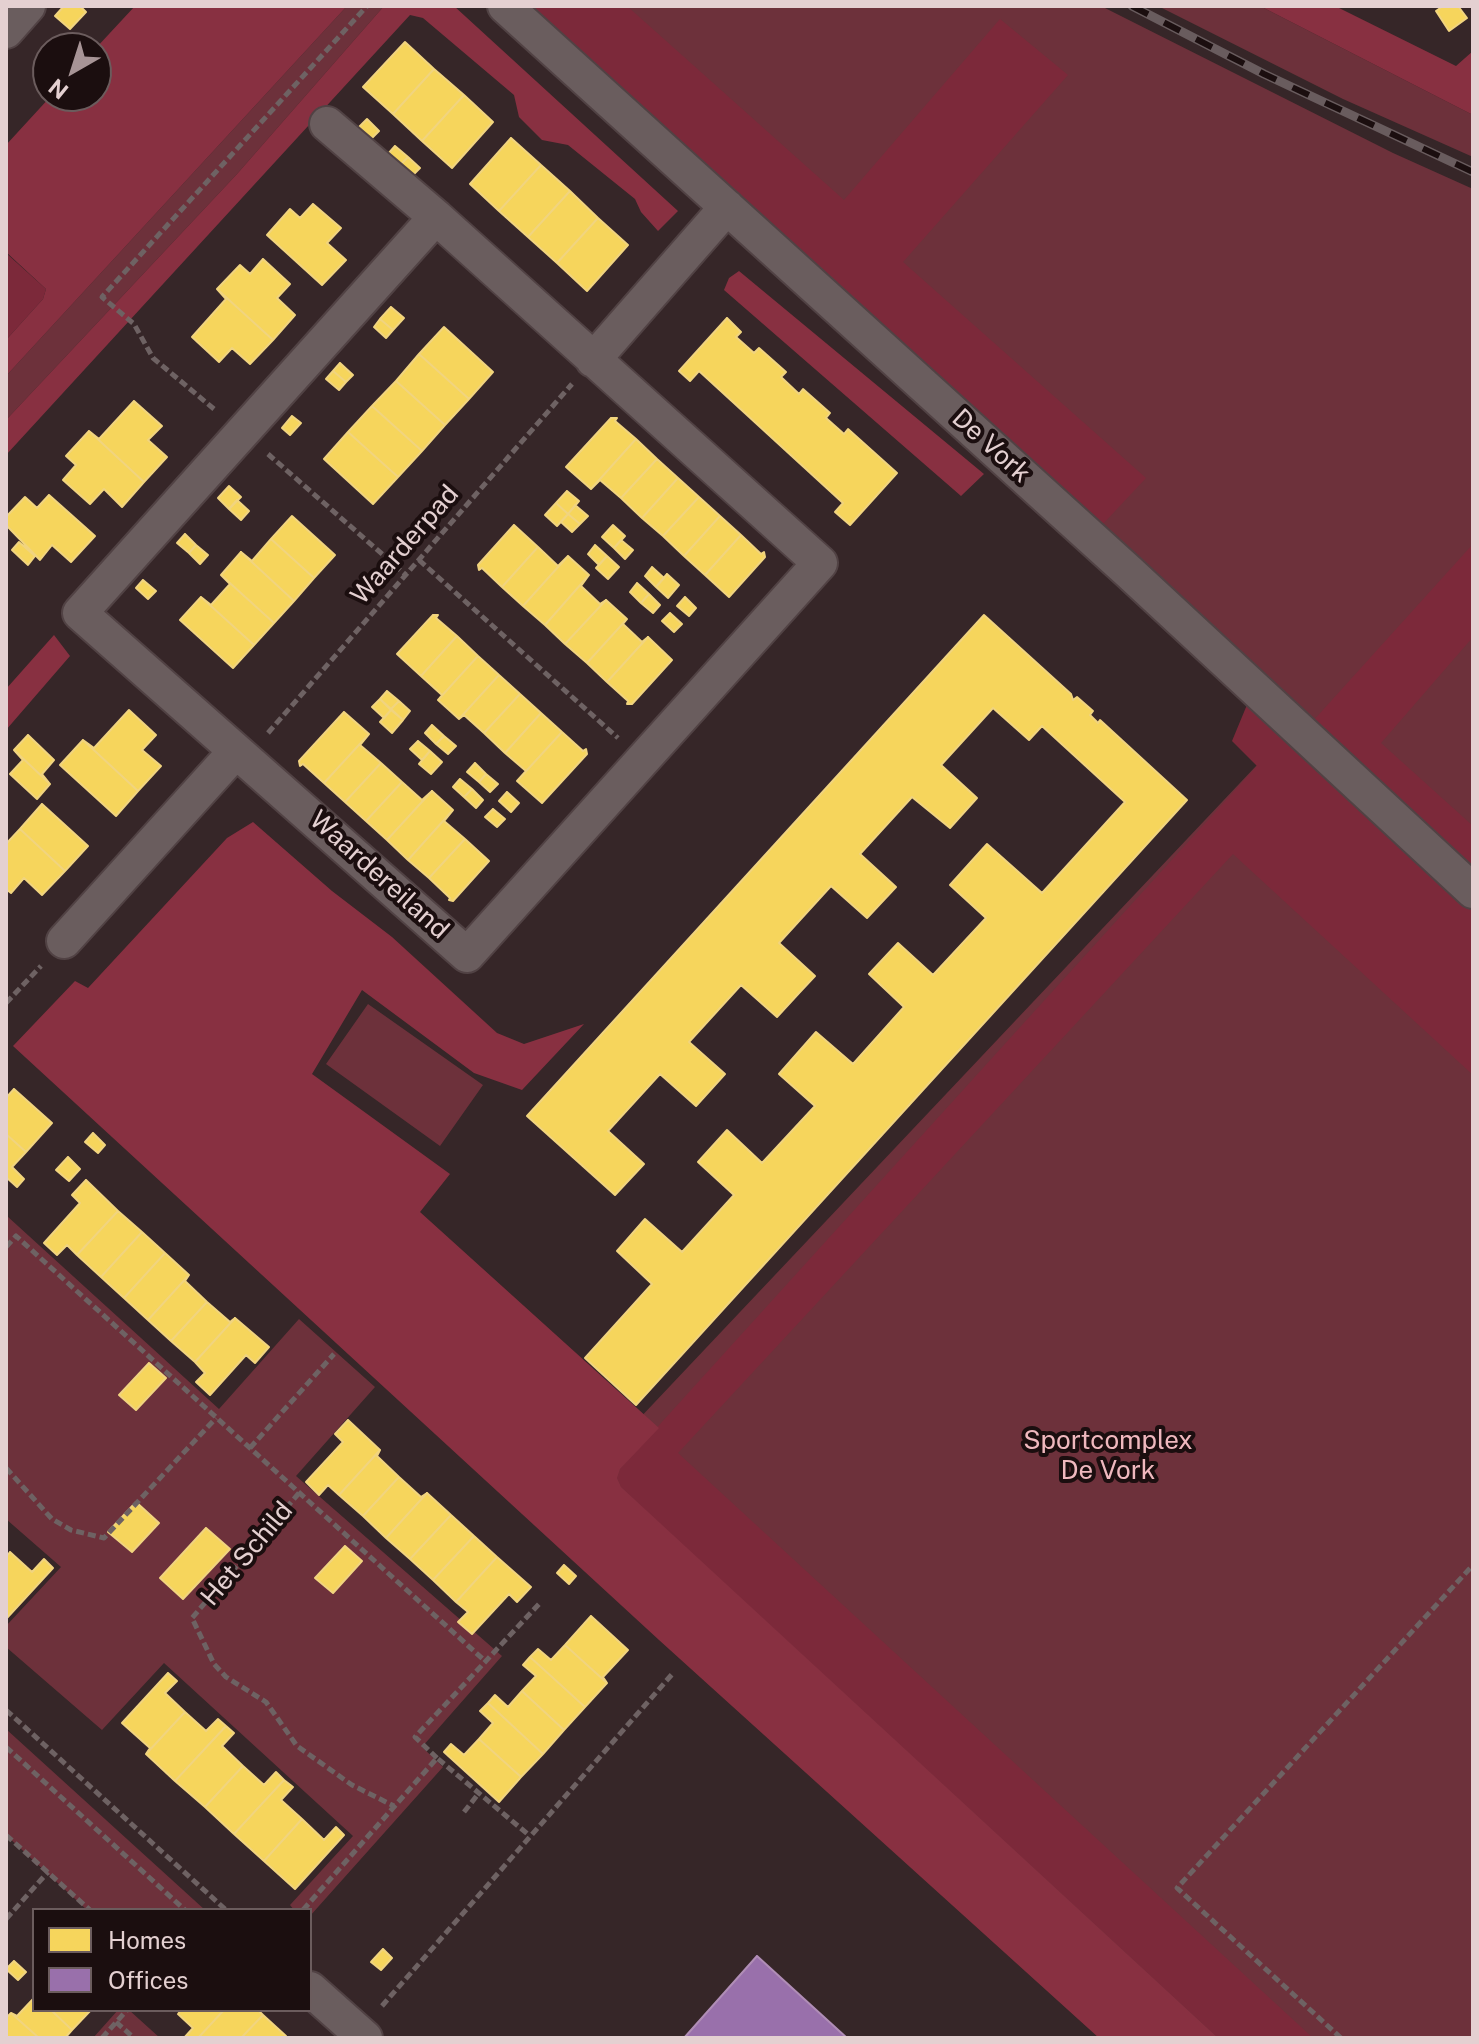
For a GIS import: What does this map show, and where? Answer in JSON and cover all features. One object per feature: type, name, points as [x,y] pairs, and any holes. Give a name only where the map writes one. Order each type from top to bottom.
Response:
[{"type":"street","points":[[6,31],[28,6]]},
{"type":"street","name":"De Vork","points":[[505,6],[1129,572],[1473,891]]},
{"type":"street","name":"Waardereiland","points":[[327,124],[436,217],[820,563],[467,955],[80,613],[436,217]]},
{"type":"street","points":[[593,360],[727,207]]},
{"type":"street","points":[[64,941],[242,754]]},
{"type":"street","points":[[312,1991],[362,2035]]},
{"type":"path","points":[[367,6],[102,297],[134,324],[153,358],[243,432],[406,575]]},
{"type":"path","points":[[289,91],[298,99]]},
{"type":"path","name":"Waarderpad","points":[[242,754],[406,575],[593,360]]},
{"type":"path","points":[[419,560],[642,760]]},
{"type":"path","points":[[6,1003],[64,941]]},
{"type":"path","name":"Het Schild","points":[[6,1247],[16,1236],[485,1661]]},
{"type":"path","points":[[250,1448],[334,1354]]},
{"type":"path","points":[[6,1468],[52,1519],[91,1538],[104,1538],[216,1418]]},
{"type":"path","name":"Het Schild","points":[[299,1493],[192,1618],[214,1664],[226,1677],[266,1702],[297,1746],[343,1779],[394,1806]]},
{"type":"path","points":[[1341,2038],[1177,1888],[1473,1565]]},
{"type":"path","points":[[530,1836],[415,1737],[539,1604]]},
{"type":"path","points":[[362,2035],[674,1672]]},
{"type":"path","points":[[6,1710],[221,1908]]},
{"type":"path","points":[[6,1747],[183,1908]]},
{"type":"path","points":[[305,1908],[437,1758]]},
{"type":"path","points":[[464,1812],[479,1793]]},
{"type":"path","points":[[6,1835],[88,1908]]},
{"type":"path","points":[[6,1919],[48,1872]]},
{"type":"path","points":[[102,2038],[125,2012]]},
{"type":"path","points":[[116,2022],[134,2038]]},
{"type":"green space","points":[[347,6],[384,6],[237,174],[6,420],[6,376]]},
{"type":"green space","name":"Sportcomplex De Vork","points":[[511,6],[1101,6],[1393,153],[1473,189],[1473,2038],[1200,2038],[585,1476],[1291,729]]},
{"type":"green space","points":[[1158,6],[1260,6],[1473,115],[1473,157],[1343,99]]},
{"type":"green space","points":[[368,1004],[483,1085],[440,1146],[326,1064]]},
{"type":"green space","points":[[7,1216],[219,1409],[299,1319],[375,1387],[296,1476],[502,1656],[422,1747],[443,1767],[312,1914],[312,1908],[292,1908],[290,1905],[353,1836],[164,1663],[102,1730],[6,1647],[6,1626],[61,1567],[6,1519]]},
{"type":"green space","points":[[6,1729],[203,1908],[85,1908],[6,1835]]},
{"type":"green space","points":[[116,2012],[131,2012],[160,2038],[93,2038]]},
{"type":"shaded area","points":[[135,6],[347,6],[6,376],[6,340],[43,299],[46,289],[6,252],[6,145],[36,112],[112,112],[111,32]]},
{"type":"shaded area","points":[[384,6],[454,6],[678,211],[658,231],[641,212],[635,199],[568,145],[542,140],[519,117],[514,95],[423,18],[410,15],[6,455],[6,420],[237,174]]},
{"type":"shaded area","points":[[530,6],[627,6],[844,200],[1000,19],[1068,75],[903,262],[1146,478],[1102,525]]},
{"type":"shaded area","points":[[1260,6],[1335,6],[1456,66],[1473,51],[1473,115]]},
{"type":"shaded area","points":[[6,253],[46,289],[43,299],[6,340]]},
{"type":"shaded area","points":[[739,271],[984,474],[961,496],[724,290],[729,278]]},
{"type":"shaded area","points":[[1473,544],[1473,637],[1381,743],[1473,826],[1473,1075],[1233,854],[678,1453],[1313,2038],[1218,2038],[654,1518],[621,1487],[617,1478],[620,1469],[642,1444],[1257,766],[1232,741],[1261,671],[1313,721]]},
{"type":"shaded area","points":[[54,635],[70,656],[6,730],[6,689]]},
{"type":"shaded area","points":[[253,822],[332,891],[392,937],[497,1033],[524,1044],[584,1024],[522,1090],[474,1073],[362,990],[312,1074],[450,1174],[420,1212],[659,1428],[620,1469],[617,1478],[621,1487],[1218,2038],[1099,2038],[659,1640],[13,1046],[75,981],[88,988],[227,838]]},
{"type":"building: Homes","points":[[64,6],[80,6],[86,12],[70,29],[55,16]]},
{"type":"building: Homes","points":[[1443,6],[1458,6],[1467,18],[1449,31],[1436,11]]},
{"type":"building: Homes","points":[[405,42],[434,69],[393,114],[363,87]]},
{"type":"building: Homes","points":[[434,69],[464,95],[422,141],[393,114]]},
{"type":"building: Homes","points":[[464,95],[493,122],[452,168],[422,141]]},
{"type":"building: Homes","points":[[367,119],[379,131],[371,139],[359,127]]},
{"type":"building: Homes","points":[[511,138],[541,165],[499,211],[470,184]]},
{"type":"building: Homes","points":[[395,146],[408,157],[400,165],[388,154]]},
{"type":"building: Homes","points":[[408,157],[420,168],[412,176],[400,165]]},
{"type":"building: Homes","points":[[541,165],[570,191],[528,237],[499,211]]},
{"type":"building: Homes","points":[[570,191],[598,218],[557,263],[528,237]]},
{"type":"building: Homes","points":[[313,204],[341,228],[327,243],[346,260],[322,285],[267,235],[290,209],[300,218]]},
{"type":"building: Homes","points":[[598,218],[628,245],[587,291],[557,263]]},
{"type":"building: Homes","points":[[263,259],[290,284],[277,298],[295,315],[273,340],[217,289],[240,265],[250,274]]},
{"type":"building: Homes","points":[[217,289],[273,340],[250,364],[232,348],[219,362],[192,337],[226,299]]},
{"type":"building: Homes","points":[[391,307],[404,318],[393,330],[380,319]]},
{"type":"building: Homes","points":[[727,318],[741,332],[736,337],[754,353],[759,348],[786,372],[781,377],[799,394],[803,389],[830,413],[826,418],[844,434],[848,429],[897,473],[850,525],[835,512],[843,503],[699,371],[690,381],[679,371]]},
{"type":"building: Homes","points":[[380,319],[393,330],[386,338],[374,327]]},
{"type":"building: Homes","points":[[444,327],[493,372],[469,399],[419,354]]},
{"type":"building: Homes","points":[[419,354],[469,399],[445,425],[396,381]]},
{"type":"building: Homes","points":[[340,363],[353,375],[346,382],[333,371]]},
{"type":"building: Homes","points":[[333,371],[346,382],[339,390],[326,379]]},
{"type":"building: Homes","points":[[396,381],[445,425],[422,451],[372,406]]},
{"type":"building: Homes","points":[[134,401],[162,426],[148,440],[167,457],[144,482],[89,431],[99,439]]},
{"type":"building: Homes","points":[[372,406],[422,451],[398,477],[348,432]]},
{"type":"building: Homes","points":[[292,416],[301,423],[290,435],[282,428]]},
{"type":"building: Homes","points":[[611,418],[617,418],[615,421],[636,439],[591,489],[566,467]]},
{"type":"building: Homes","points":[[89,431],[144,482],[122,507],[104,489],[90,504],[63,480],[76,465],[66,456]]},
{"type":"building: Homes","points":[[348,432],[398,477],[373,504],[324,459]]},
{"type":"building: Homes","points":[[636,439],[657,459],[621,498],[600,480],[591,489]]},
{"type":"building: Homes","points":[[657,459],[678,478],[642,518],[621,498]]},
{"type":"building: Homes","points":[[678,478],[699,497],[663,536],[642,518]]},
{"type":"building: Homes","points":[[229,486],[241,497],[229,509],[218,498]]},
{"type":"building: Homes","points":[[567,491],[579,501],[568,514],[556,503]]},
{"type":"building: Homes","points":[[49,495],[95,536],[71,562],[52,545],[40,560],[6,525],[6,517],[25,497],[37,508]]},
{"type":"building: Homes","points":[[699,497],[720,516],[684,556],[663,536]]},
{"type":"building: Homes","points":[[237,500],[249,511],[241,520],[229,509]]},
{"type":"building: Homes","points":[[556,503],[568,514],[557,526],[545,515]]},
{"type":"building: Homes","points":[[575,505],[588,516],[580,524],[568,514]]},
{"type":"building: Homes","points":[[568,514],[580,524],[572,532],[561,522]]},
{"type":"building: Homes","points":[[292,516],[335,555],[314,578],[271,539]]},
{"type":"building: Homes","points":[[720,516],[741,535],[705,575],[684,556]]},
{"type":"building: Homes","points":[[514,525],[538,547],[502,587],[482,568],[479,570],[478,565]]},
{"type":"building: Homes","points":[[613,525],[625,536],[614,548],[602,537]]},
{"type":"building: Homes","points":[[185,534],[196,545],[189,553],[177,543]]},
{"type":"building: Homes","points":[[741,535],[761,554],[764,552],[765,557],[729,597],[705,575]]},
{"type":"building: Homes","points":[[271,539],[314,578],[294,601],[241,552],[252,561]]},
{"type":"building: Homes","points":[[621,540],[633,550],[625,559],[614,548]]},
{"type":"building: Homes","points":[[19,542],[35,556],[28,565],[12,550]]},
{"type":"building: Homes","points":[[196,545],[208,555],[200,564],[189,553]]},
{"type":"building: Homes","points":[[595,545],[607,556],[599,565],[588,554]]},
{"type":"building: Homes","points":[[538,547],[558,566],[568,556],[523,606],[502,587]]},
{"type":"building: Homes","points":[[241,552],[294,601],[274,623],[221,575]]},
{"type":"building: Homes","points":[[568,556],[589,575],[545,625],[523,606]]},
{"type":"building: Homes","points":[[607,556],[619,567],[608,579],[596,568]]},
{"type":"building: Homes","points":[[652,567],[664,578],[656,587],[645,576]]},
{"type":"building: Homes","points":[[667,574],[679,585],[668,598],[656,587]]},
{"type":"building: Homes","points":[[221,575],[274,623],[254,645],[201,597],[211,605],[230,584]]},
{"type":"building: Homes","points":[[589,575],[581,586],[600,604],[606,600],[565,644],[545,625]]},
{"type":"building: Homes","points":[[143,580],[156,591],[148,599],[136,588]]},
{"type":"building: Homes","points":[[637,583],[649,594],[641,603],[630,592]]},
{"type":"building: Homes","points":[[649,594],[660,605],[653,613],[641,603]]},
{"type":"building: Homes","points":[[201,597],[254,645],[233,668],[180,620]]},
{"type":"building: Homes","points":[[685,597],[696,608],[689,616],[677,606]]},
{"type":"building: Homes","points":[[606,600],[627,619],[587,663],[565,644]]},
{"type":"building: Homes","points":[[670,613],[682,624],[674,632],[662,621]]},
{"type":"building: Homes","points":[[433,615],[438,615],[436,618],[457,636],[421,676],[397,654]]},
{"type":"building: Homes","points":[[984,615],[1071,694],[1073,700],[1077,697],[1093,711],[1090,715],[1098,723],[1100,720],[1187,800],[636,1405],[585,1358],[652,1284],[617,1251],[645,1219],[682,1252],[734,1195],[698,1162],[727,1130],[762,1163],[815,1106],[779,1074],[816,1032],[853,1064],[904,1007],[869,974],[898,943],[933,975],[986,918],[950,885],[987,844],[1042,893],[1125,802],[1042,726],[1029,740],[993,708],[941,765],[977,798],[950,828],[912,797],[860,854],[896,887],[867,918],[831,886],[779,943],[815,976],[777,1017],[741,985],[689,1042],[725,1074],[696,1106],[660,1074],[608,1131],[644,1164],[615,1195],[527,1116]]},
{"type":"building: Homes","points":[[627,619],[623,624],[642,642],[648,637],[607,682],[587,663]]},
{"type":"building: Homes","points":[[457,636],[478,656],[438,700],[442,695],[421,676]]},
{"type":"building: Homes","points":[[648,637],[672,660],[632,704],[627,704],[628,701],[607,682]]},
{"type":"building: Homes","points":[[478,656],[499,675],[459,719],[438,700]]},
{"type":"building: Homes","points":[[499,675],[520,694],[484,733],[464,715],[459,719]]},
{"type":"building: Homes","points":[[387,691],[399,701],[391,709],[380,699]]},
{"type":"building: Homes","points":[[520,694],[541,713],[505,753],[484,733]]},
{"type":"building: Homes","points":[[380,699],[391,710],[384,718],[372,707]]},
{"type":"building: Homes","points":[[399,701],[410,711],[403,720],[391,709]]},
{"type":"building: Homes","points":[[129,710],[156,735],[142,750],[161,766],[138,791],[83,740],[94,748]]},
{"type":"building: Homes","points":[[391,710],[403,720],[392,733],[380,722]]},
{"type":"building: Homes","points":[[344,712],[369,734],[324,783],[303,764],[300,766],[299,761]]},
{"type":"building: Homes","points":[[541,713],[562,732],[517,781],[526,771],[505,753]]},
{"type":"building: Homes","points":[[432,725],[444,736],[436,744],[425,733]]},
{"type":"building: Homes","points":[[562,732],[583,751],[586,749],[587,754],[542,803],[517,781]]},
{"type":"building: Homes","points":[[369,734],[360,745],[381,763],[345,802],[324,783]]},
{"type":"building: Homes","points":[[28,735],[54,760],[42,774],[50,784],[14,750]]},
{"type":"building: Homes","points":[[444,736],[456,746],[448,754],[436,744]]},
{"type":"building: Homes","points":[[83,740],[138,791],[116,816],[60,765]]},
{"type":"building: Homes","points":[[418,741],[430,751],[422,760],[410,749]]},
{"type":"building: Homes","points":[[14,750],[50,784],[37,799],[10,774],[23,760]]},
{"type":"building: Homes","points":[[430,751],[442,762],[431,774],[419,764]]},
{"type":"building: Homes","points":[[381,763],[402,782],[366,821],[345,802]]},
{"type":"building: Homes","points":[[475,763],[486,774],[479,782],[467,772]]},
{"type":"building: Homes","points":[[486,774],[498,784],[490,792],[479,782]]},
{"type":"building: Homes","points":[[460,779],[472,789],[464,797],[453,787]]},
{"type":"building: Homes","points":[[402,782],[422,800],[432,791],[387,840],[366,821]]},
{"type":"building: Homes","points":[[472,789],[483,800],[476,808],[464,797]]},
{"type":"building: Homes","points":[[432,791],[453,810],[408,860],[387,840]]},
{"type":"building: Homes","points":[[507,792],[519,803],[511,812],[499,801]]},
{"type":"building: Homes","points":[[42,804],[88,846],[65,871],[20,829]]},
{"type":"building: Homes","points":[[493,809],[505,819],[497,827],[485,817]]},
{"type":"building: Homes","points":[[453,810],[444,821],[465,839],[429,878],[408,860]]},
{"type":"building: Homes","points":[[20,829],[65,871],[42,895],[24,878],[11,893],[6,889],[6,844]]},
{"type":"building: Homes","points":[[465,839],[489,861],[453,901],[429,878]]},
{"type":"building: Homes","points":[[14,1089],[52,1123],[26,1152],[6,1134],[6,1098]]},
{"type":"building: Homes","points":[[93,1133],[105,1145],[98,1153],[85,1142]]},
{"type":"building: Homes","points":[[6,1134],[26,1152],[12,1167],[24,1179],[17,1187],[6,1177]]},
{"type":"building: Homes","points":[[68,1157],[80,1169],[69,1181],[56,1170]]},
{"type":"building: Homes","points":[[86,1180],[118,1211],[77,1255],[67,1245],[57,1255],[44,1243],[80,1203],[72,1195]]},
{"type":"building: Homes","points":[[118,1211],[142,1232],[101,1277],[77,1255]]},
{"type":"building: Homes","points":[[142,1232],[165,1253],[124,1298],[101,1277]]},
{"type":"building: Homes","points":[[165,1253],[189,1275],[148,1320],[124,1298]]},
{"type":"building: Homes","points":[[189,1275],[185,1281],[207,1302],[171,1341],[148,1320]]},
{"type":"building: Homes","points":[[207,1302],[230,1322],[235,1318],[195,1362],[171,1341]]},
{"type":"building: Homes","points":[[235,1318],[269,1347],[255,1363],[246,1355],[210,1395],[196,1382],[205,1373],[195,1362]]},
{"type":"building: Homes","points":[[149,1363],[166,1378],[136,1410],[119,1395]]},
{"type":"building: Homes","points":[[348,1420],[380,1450],[339,1495],[328,1485],[319,1495],[306,1482],[343,1442],[335,1434]]},
{"type":"building: Homes","points":[[380,1450],[377,1456],[399,1477],[363,1516],[339,1495]]},
{"type":"building: Homes","points":[[399,1477],[421,1497],[427,1493],[386,1538],[363,1516]]},
{"type":"building: Homes","points":[[427,1493],[451,1515],[410,1559],[386,1538]]},
{"type":"building: Homes","points":[[136,1502],[159,1523],[132,1552],[108,1532]]},
{"type":"building: Homes","points":[[451,1515],[474,1536],[433,1580],[410,1559]]},
{"type":"building: Homes","points":[[206,1528],[230,1549],[183,1599],[160,1578]]},
{"type":"building: Homes","points":[[474,1536],[497,1557],[456,1602],[433,1580]]},
{"type":"building: Homes","points":[[345,1546],[362,1561],[333,1593],[315,1578]]},
{"type":"building: Homes","points":[[10,1552],[32,1572],[44,1559],[53,1568],[6,1619],[6,1557]]},
{"type":"building: Homes","points":[[497,1557],[531,1587],[517,1602],[509,1594],[472,1634],[458,1622],[468,1612],[456,1602]]},
{"type":"building: Homes","points":[[564,1565],[576,1576],[569,1584],[557,1573]]},
{"type":"building: Homes","points":[[591,1616],[628,1650],[603,1677],[607,1683],[565,1645]]},
{"type":"building: Homes","points":[[565,1645],[607,1683],[585,1707],[530,1657],[538,1649],[551,1660]]},
{"type":"building: Homes","points":[[530,1657],[585,1707],[564,1730],[522,1691],[536,1676],[523,1665]]},
{"type":"building: Homes","points":[[168,1673],[177,1681],[165,1693],[185,1712],[146,1754],[150,1748],[122,1723]]},
{"type":"building: Homes","points":[[522,1691],[564,1730],[543,1754],[488,1703],[495,1695],[508,1707]]},
{"type":"building: Homes","points":[[488,1703],[543,1754],[521,1777],[479,1739],[493,1723],[480,1711]]},
{"type":"building: Homes","points":[[185,1712],[206,1731],[218,1719],[226,1726],[175,1781],[146,1754]]},
{"type":"building: Homes","points":[[226,1726],[234,1733],[222,1746],[243,1766],[205,1807],[175,1781]]},
{"type":"building: Homes","points":[[479,1739],[521,1777],[499,1802],[444,1752],[451,1744],[464,1755]]},
{"type":"building: Homes","points":[[243,1766],[264,1785],[276,1772],[284,1780],[234,1834],[205,1807]]},
{"type":"building: Homes","points":[[284,1780],[293,1787],[281,1800],[302,1819],[264,1861],[234,1834]]},
{"type":"building: Homes","points":[[302,1819],[324,1840],[336,1827],[344,1835],[295,1889],[264,1861]]},
{"type":"building: Homes","points":[[383,1949],[392,1958],[381,1970],[371,1962]]},
{"type":"building: Homes","points":[[14,1961],[26,1972],[18,1980],[6,1969]]},
{"type":"building: Homes","points":[[32,2000],[32,2012],[53,2012],[72,2030],[65,2038],[39,2038],[11,2013],[17,2016]]},
{"type":"building: Homes","points":[[53,2012],[89,2012],[72,2030]]},
{"type":"building: Homes","points":[[222,2012],[198,2038],[184,2038],[193,2028],[178,2014]]},
{"type":"building: Homes","points":[[222,2012],[260,2012],[263,2015],[241,2038],[198,2038]]},
{"type":"building: Homes","points":[[11,2013],[39,2038],[6,2038],[6,2018]]},
{"type":"building: Homes","points":[[263,2015],[286,2036],[241,2038]]},
{"type":"building: Offices","points":[[757,1956],[847,2038],[684,2038]]},
{"type":"railway","points":[[1132,6],[1264,74],[1473,172]]}]
